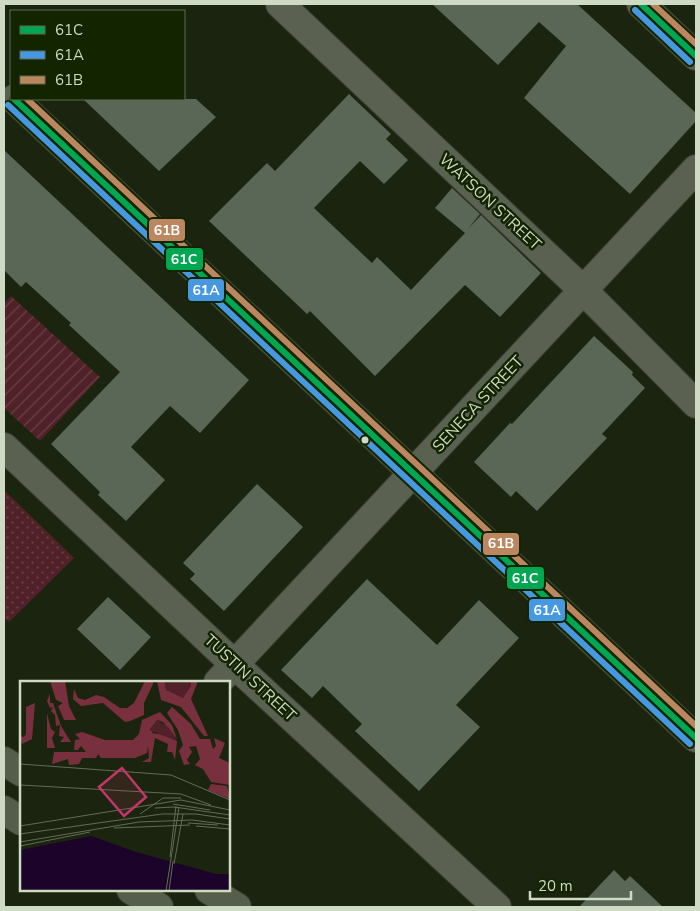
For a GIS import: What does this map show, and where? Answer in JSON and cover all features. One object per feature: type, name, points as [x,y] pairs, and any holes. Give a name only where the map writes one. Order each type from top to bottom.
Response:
[{"type":"highway","points":[[4,761],[20,771]]},
{"type":"highway","points":[[4,810],[20,820]]},
{"type":"highway","points":[[133,891],[158,907]]},
{"type":"highway","points":[[211,891],[237,907]]},
{"type":"main road","points":[[640,4],[696,56]]},
{"type":"main road","points":[[14,100],[696,738]]},
{"type":"street","name":"WATSON STREET","points":[[280,4],[584,290],[696,404]]},
{"type":"street","name":"SENECA STREET","points":[[226,673],[696,169]]},
{"type":"street","name":"TUSTIN STREET","points":[[4,447],[226,673],[497,907]]},
{"type":"shaded area","points":[[11,296],[100,377],[40,441],[4,408],[4,303]]},
{"type":"shaded area","points":[[4,490],[74,558],[9,622],[4,618]]},
{"type":"building","points":[[432,4],[577,4],[696,113],[696,121],[630,194],[524,98],[566,46],[539,22],[498,65]]},
{"type":"building","points":[[349,94],[391,134],[386,139],[408,160],[384,184],[360,161],[314,208],[372,263],[377,257],[411,290],[465,233],[435,208],[452,188],[480,214],[468,229],[481,215],[541,273],[500,317],[465,285],[375,376],[310,311],[307,314],[209,221],[267,163],[275,171]]},
{"type":"building","points":[[196,99],[216,117],[159,171],[84,100]]},
{"type":"building","points":[[4,150],[249,380],[200,433],[170,406],[131,447],[165,480],[126,521],[98,495],[100,492],[51,444],[120,372],[69,325],[71,323],[26,282],[21,287],[4,270]]},
{"type":"building","points":[[594,336],[633,372],[632,375],[645,388],[602,434],[607,438],[537,511],[516,491],[511,497],[474,462]]},
{"type":"building","points":[[257,484],[303,527],[224,611],[190,579],[195,574],[183,563]]},
{"type":"building","points":[[367,579],[437,645],[479,600],[519,638],[456,705],[480,727],[419,791],[355,731],[362,724],[323,686],[312,698],[281,670]]},
{"type":"building","points":[[108,597],[151,637],[120,670],[77,629]]},
{"type":"building","points":[[614,870],[625,881],[630,876],[663,907],[579,907]]},
{"type":"transit line","name":"61C","points":[[641,4],[696,56]]},
{"type":"transit line","name":"61B","points":[[653,4],[696,44]]},
{"type":"transit line","name":"61A","points":[[635,10],[690,62]]},
{"type":"transit line","name":"61C","points":[[15,100],[696,738]]},
{"type":"transit line","name":"61B","points":[[28,100],[696,726]]},
{"type":"transit line","name":"61A","points":[[8,105],[690,744]]}]
